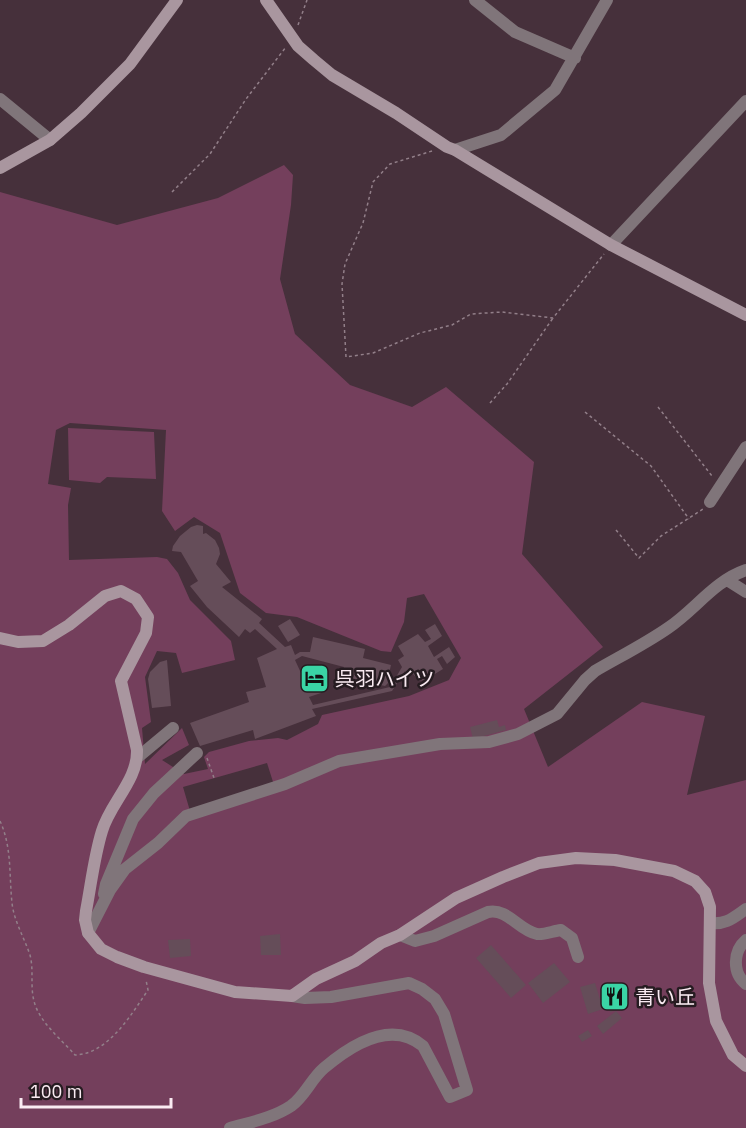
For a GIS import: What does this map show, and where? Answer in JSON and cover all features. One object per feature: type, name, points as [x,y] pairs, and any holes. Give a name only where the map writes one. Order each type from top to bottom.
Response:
[{"type":"street","points":[[0,168],[50,140],[81,113],[130,64],[177,0]]},
{"type":"street","points":[[266,0],[293,39],[332,75],[611,245],[746,315]]},
{"type":"street","points":[[475,0],[515,32],[575,58]]},
{"type":"street","points":[[451,148],[501,135],[555,90],[607,0]]},
{"type":"street","points":[[0,99],[50,140]]},
{"type":"street","points":[[611,245],[746,101]]},
{"type":"street","points":[[710,502],[746,447]]},
{"type":"street","points":[[88,933],[125,869],[158,843],[186,816],[285,784],[339,761],[440,744],[489,742],[518,734],[556,714],[595,670],[669,628],[694,608],[710,591],[746,570]]},
{"type":"street","points":[[727,580],[746,592]]},
{"type":"street","points":[[0,638],[18,642],[43,641],[69,625],[105,596],[121,591],[136,599],[148,617],[146,633],[121,681],[137,758],[133,771],[108,814],[102,831],[86,911],[85,920],[88,933],[100,949],[144,967],[235,992],[305,998],[331,997],[409,983],[435,999],[444,1014],[467,1090],[450,1097],[423,1046],[406,1036],[384,1034],[358,1044],[324,1068],[292,1105],[266,1118],[230,1128]]},
{"type":"street","points":[[137,758],[173,728]]},
{"type":"street","points":[[102,907],[106,884],[133,819],[154,793],[201,752]]},
{"type":"street","points":[[292,996],[316,980],[356,961],[381,943],[400,935],[456,898],[484,885],[539,862],[576,858],[615,860],[674,871],[695,881],[705,892],[710,907],[709,982],[716,1021],[733,1055],[746,1066]]},
{"type":"street","points":[[710,923],[728,922],[746,909]]},
{"type":"street","points":[[400,935],[415,941],[435,936],[488,912],[496,911],[505,914],[532,933],[540,935],[561,930],[572,938],[578,957]]},
{"type":"street","points":[[746,940],[740,945],[736,954],[737,969],[746,984]]},
{"type":"path","points":[[172,192],[210,154],[246,99],[293,39],[307,0]]},
{"type":"path","points":[[451,148],[390,164],[373,182],[363,223],[345,264],[342,284],[346,357],[373,353],[420,333],[452,325],[471,314],[487,311],[554,318]]},
{"type":"path","points":[[489,403],[507,384],[554,318],[611,245]]},
{"type":"path","points":[[658,407],[720,487]]},
{"type":"path","points":[[585,412],[651,466],[689,519]]},
{"type":"path","points":[[616,530],[639,558],[661,536],[699,513],[710,502]]},
{"type":"path","points":[[201,752],[214,778]]},
{"type":"path","points":[[0,821],[9,849],[12,905],[21,936],[30,954],[33,1000],[43,1019],[75,1055],[87,1055],[108,1041],[130,1016],[148,990],[144,967]]},
{"type":"shaded area","points":[[284,165],[293,175],[280,279],[295,334],[350,385],[412,407],[446,387],[534,462],[522,554],[603,647],[524,709],[548,767],[642,702],[705,716],[687,795],[746,780],[746,1128],[0,1128],[0,192],[117,225],[218,198]],"holes":[[[70,423],[166,430],[162,511],[175,531],[194,517],[220,533],[240,593],[266,613],[297,617],[381,651],[391,652],[404,622],[407,598],[424,594],[461,658],[449,680],[409,696],[322,715],[318,724],[287,740],[278,738],[249,741],[209,752],[204,757],[208,769],[184,774],[162,760],[189,745],[182,728],[145,764],[142,728],[151,722],[145,677],[157,651],[176,653],[182,673],[235,660],[231,641],[190,600],[178,573],[167,559],[157,557],[69,560],[68,505],[71,488],[48,484],[56,430]],[[267,763],[274,785],[190,811],[183,787]]]},
{"type":"shaded area","points":[[68,428],[154,432],[156,479],[107,477],[100,483],[69,480]]},
{"type":"building","points":[[203,526],[203,534],[206,533],[215,540],[220,554],[216,564],[231,582],[222,587],[262,619],[259,623],[285,647],[291,645],[295,655],[300,652],[310,652],[313,637],[365,649],[363,658],[391,665],[388,678],[392,684],[402,667],[398,660],[404,656],[398,646],[418,634],[425,642],[431,639],[425,630],[435,624],[442,636],[428,646],[434,657],[449,647],[455,657],[447,664],[442,656],[437,659],[443,669],[425,680],[419,681],[413,674],[408,677],[405,671],[392,691],[312,709],[316,716],[255,739],[253,730],[200,746],[190,723],[249,702],[246,692],[266,687],[257,658],[277,649],[255,629],[250,633],[245,629],[239,637],[207,607],[190,586],[198,581],[181,552],[172,551],[180,536],[191,527]],"holes":[[[302,656],[344,667],[341,676],[385,686],[388,683],[390,687],[313,705],[309,697],[321,693],[312,670],[301,673],[295,660]]]},
{"type":"building","points":[[290,619],[300,635],[288,642],[278,626]]},
{"type":"building","points":[[167,660],[171,706],[152,708],[148,679],[150,672],[160,662]]},
{"type":"building","points":[[497,720],[499,727],[505,725],[506,730],[473,739],[470,727]]},
{"type":"building","points":[[280,934],[281,955],[261,955],[260,936]]},
{"type":"building","points":[[190,939],[191,956],[170,958],[168,940]]},
{"type":"building","points":[[491,945],[526,985],[511,998],[476,958]]},
{"type":"building","points":[[554,963],[570,982],[543,1003],[528,983]]},
{"type":"building","name":"青い丘","points":[[617,982],[624,1008],[610,1012],[603,986]]},
{"type":"building","points":[[595,983],[603,1009],[588,1014],[580,987]]},
{"type":"building","points":[[616,1011],[622,1018],[603,1034],[597,1026]]},
{"type":"building","points":[[588,1030],[592,1036],[582,1042],[578,1036]]},
{"type":"place","name":"呉羽ハイツ","points":[[314,679]]},
{"type":"place","name":"青い丘","points":[[614,997]]}]
